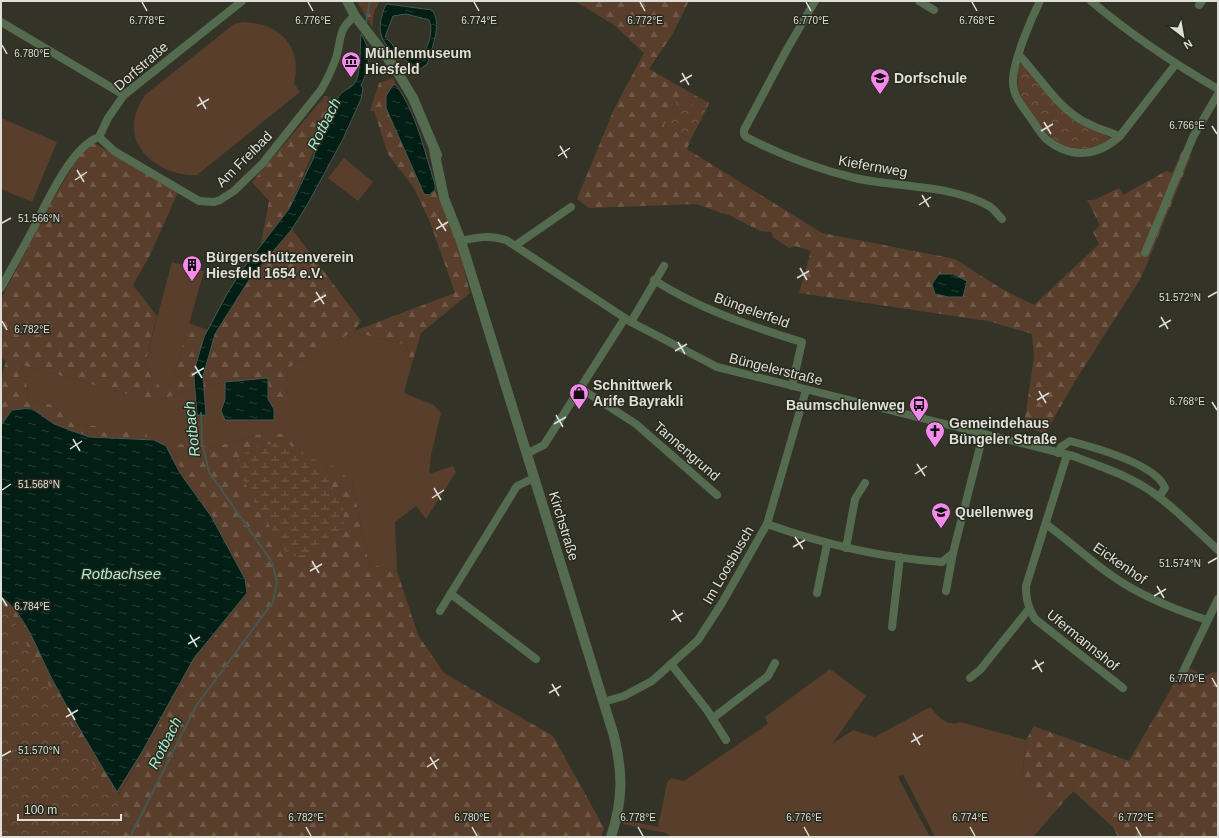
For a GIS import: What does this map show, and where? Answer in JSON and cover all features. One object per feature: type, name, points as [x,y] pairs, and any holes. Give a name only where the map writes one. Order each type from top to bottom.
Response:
[{"type":"street","name":"Dorfstraße","points":[[99,137],[108,118],[124,95],[242,1]]},
{"type":"street","name":"Kirchstraße","points":[[347,1],[357,19],[395,68],[413,98],[434,150],[444,198],[457,226],[614,736],[622,778],[620,802],[611,837]]},
{"type":"street","name":"Kiefernweg","points":[[815,1],[786,51],[744,130],[746,137],[799,162],[857,178],[954,193],[990,207],[1002,219]]},
{"type":"street","points":[[920,1],[934,10]]},
{"type":"street","points":[[1040,1],[1019,55],[1013,78],[1015,94],[1045,138],[1062,150],[1076,153],[1093,152],[1110,145],[1120,136],[1175,65]]},
{"type":"street","points":[[1091,1],[1132,35],[1175,65],[1218,89]]},
{"type":"street","name":"Am Freibad","points":[[99,137],[114,151],[199,201],[214,202],[226,197],[262,164],[293,127],[327,80],[336,57],[340,33],[346,23],[357,19]]},
{"type":"street","points":[[1,22],[124,95]]},
{"type":"street","points":[[1019,55],[1060,104],[1078,118],[1100,129],[1120,136]]},
{"type":"street","points":[[1145,253],[1193,138],[1218,94]]},
{"type":"street","points":[[1,288],[61,177],[82,149],[90,141],[99,137]]},
{"type":"street","points":[[516,245],[571,207]]},
{"type":"street","name":"Büngelerstraße","points":[[461,241],[476,237],[496,236],[516,245],[628,320],[717,367],[1067,455],[1103,466],[1130,479],[1159,497],[1218,550]]},
{"type":"street","points":[[528,454],[544,445],[580,388],[664,266]]},
{"type":"street","name":"Büngelerfeld","points":[[654,280],[673,292],[731,319],[802,342],[792,386]]},
{"type":"street","name":"Tannengrund","points":[[580,388],[636,424],[717,495]]},
{"type":"street","name":"Im Loosbusch","points":[[603,702],[624,696],[652,681],[698,640],[722,603],[766,524],[806,390]]},
{"type":"street","points":[[946,591],[953,553],[983,435]]},
{"type":"street","points":[[1058,453],[1061,447],[1070,441],[1116,454],[1144,469],[1162,481],[1165,488],[1159,497]]},
{"type":"street","points":[[970,678],[980,670],[1029,609],[1026,597],[1026,586],[1067,455]]},
{"type":"street","points":[[440,611],[518,486],[534,478]]},
{"type":"street","points":[[846,548],[855,499],[865,482]]},
{"type":"street","points":[[766,524],[827,544],[900,557],[942,562],[953,553]]},
{"type":"street","name":"Eickenhof","points":[[1046,524],[1112,576],[1169,607],[1208,620]]},
{"type":"street","points":[[817,593],[827,544]]},
{"type":"street","points":[[892,627],[900,557]]},
{"type":"street","points":[[450,594],[536,659]]},
{"type":"street","points":[[1181,676],[1218,599]]},
{"type":"street","name":"Ufermannshof","points":[[1029,609],[1035,619],[1123,688]]},
{"type":"street","points":[[713,718],[768,676],[775,663]]},
{"type":"street","points":[[671,664],[713,718],[726,740]]},
{"type":"green space","points":[[357,1],[379,1],[374,12],[372,27]]},
{"type":"green space","points":[[575,1],[689,1],[672,35],[649,69],[709,103],[706,110],[678,97],[664,126],[691,139],[687,149],[822,233],[955,259],[1002,289],[1034,305],[1099,244],[1093,232],[1100,225],[1087,200],[1094,200],[1119,188],[1123,195],[1166,171],[1172,173],[1182,151],[1191,156],[1141,278],[1075,381],[1045,434],[1024,426],[1034,357],[1032,334],[988,321],[799,293],[811,251],[795,246],[789,248],[774,238],[771,232],[760,231],[731,216],[696,204],[589,208],[577,199],[614,109],[644,53],[614,25]]},
{"type":"green space","points":[[243,22],[256,23],[267,27],[277,32],[285,39],[295,58],[296,70],[294,83],[300,92],[197,175],[176,173],[156,164],[141,149],[136,139],[134,129],[135,115],[145,95],[234,24]]},
{"type":"green space","points":[[1024,63],[1068,116],[1071,115],[1112,139],[1089,149],[1078,150],[1060,144],[1051,137],[1035,118],[1020,94],[1018,88],[1019,65]]},
{"type":"green space","points":[[393,78],[396,85],[393,85],[429,195],[435,190],[457,241],[470,293],[421,333],[411,367],[407,345],[353,332],[288,368],[286,397],[269,398],[268,379],[228,381],[153,401],[22,365],[30,401],[53,405],[73,424],[147,431],[147,439],[89,436],[54,424],[31,407],[11,409],[1,423],[1,380],[6,361],[1,358],[1,299],[53,199],[78,158],[92,142],[178,192],[150,255],[133,285],[157,316],[145,363],[152,378],[161,388],[167,388],[176,370],[189,323],[215,333],[249,280],[292,229],[361,321],[354,331],[455,293],[430,222],[414,188],[388,154],[374,111],[370,111],[379,83]]},
{"type":"green space","points":[[325,96],[335,100],[289,209],[260,249],[269,201],[252,182]]},
{"type":"green space","points":[[678,97],[706,110],[691,139],[664,126]]},
{"type":"green space","points":[[1,118],[57,142],[32,202],[1,189]]},
{"type":"green space","points":[[344,158],[373,182],[358,201],[328,178]]},
{"type":"green space","points":[[172,262],[204,271],[176,370],[167,388],[161,388],[152,378],[145,363]]},
{"type":"green space","name":"Rotbachsee","points":[[353,332],[407,345],[411,367],[404,393],[434,405],[441,413],[431,455],[429,474],[453,466],[456,472],[426,519],[416,506],[395,522],[397,571],[369,564],[352,482],[264,433],[214,447],[170,444],[183,473],[212,515],[247,579],[248,594],[196,659],[144,753],[117,795],[52,681],[31,636],[18,615],[1,596],[1,423],[11,409],[31,407],[54,424],[146,439],[147,432],[73,424],[53,405],[30,401],[22,365],[153,401],[228,381],[268,378],[269,398],[286,397],[288,368]]},
{"type":"green space","points":[[264,433],[295,435],[352,482],[369,564],[397,571],[418,635],[444,673],[553,736],[604,828],[601,837],[1,837],[1,596],[11,605],[29,631],[52,680],[118,795],[144,753],[196,659],[248,594],[247,579],[212,515],[183,473],[169,443],[214,447]]},
{"type":"green space","points":[[284,441],[319,462],[343,507],[344,525],[313,554],[289,557],[255,503],[235,463],[250,448]]},
{"type":"green space","points":[[1,604],[8,610],[67,718],[125,818],[116,837],[1,837]]},
{"type":"green space","points":[[1189,668],[1206,676],[1213,672],[1218,673],[1218,837],[1118,837],[1113,827],[1073,791],[1059,807],[1050,804],[1022,779],[1026,740],[1034,726],[1129,761],[1175,682],[1181,686]]},
{"type":"green space","points":[[830,669],[866,696],[832,744],[853,730],[875,737],[930,707],[947,722],[960,722],[1026,740],[1022,779],[1050,804],[1059,807],[1033,837],[935,837],[903,774],[898,777],[930,837],[671,837],[666,833],[623,824],[624,820],[658,827],[667,782],[671,778],[684,781],[768,724],[765,717]]},
{"type":"water","points":[[387,4],[432,10],[435,15],[436,34],[427,64],[420,69],[397,55],[385,44],[380,29],[381,19]],"holes":[[[406,14],[429,20],[431,30],[429,42],[424,52],[416,58],[396,48],[385,37],[393,16]]]},
{"type":"water","points":[[361,34],[367,46],[368,66],[361,85],[363,89],[361,99],[343,139],[306,207],[292,229],[249,280],[215,334],[203,376],[206,415],[197,415],[194,378],[196,364],[204,337],[228,292],[242,270],[289,209],[313,159],[322,129],[339,96],[356,81],[359,68]]},
{"type":"water","points":[[393,85],[396,85],[403,96],[415,120],[435,184],[435,190],[429,195],[424,194],[386,108],[386,96]]},
{"type":"water","points":[[939,274],[953,274],[967,281],[963,297],[949,297],[935,294],[932,284]]},
{"type":"water","points":[[268,378],[268,399],[274,409],[274,420],[225,420],[221,411],[225,399],[225,382]]},
{"type":"water","name":"Rotbachsee","points":[[31,408],[54,424],[89,437],[154,440],[166,446],[180,473],[211,516],[245,579],[247,593],[194,658],[142,752],[117,792],[84,737],[47,670],[25,625],[18,614],[1,596],[1,425],[12,410]]},
{"type":"waterway","name":"Rotbach","points":[[366,23],[370,1]]},
{"type":"waterway","name":"Rotbach","points":[[130,837],[196,706],[273,602],[277,582],[272,562],[209,472],[202,443],[201,413]]},
{"type":"place","name":"Mühlenmuseum Hiesfeld","points":[[351,78]]},
{"type":"place","name":"Dorfschule","points":[[880,95]]},
{"type":"place","name":"Bürgerschützenverein Hiesfeld 1654 e.V.","points":[[192,282]]},
{"type":"place","name":"Schnittwerk Arife Bayrakli","points":[[579,410]]},
{"type":"place","name":"Baumschulenweg","points":[[919,422]]},
{"type":"place","name":"Gemeindehaus Büngeler Straße","points":[[935,448]]},
{"type":"place","name":"Quellenweg","points":[[941,529]]}]
